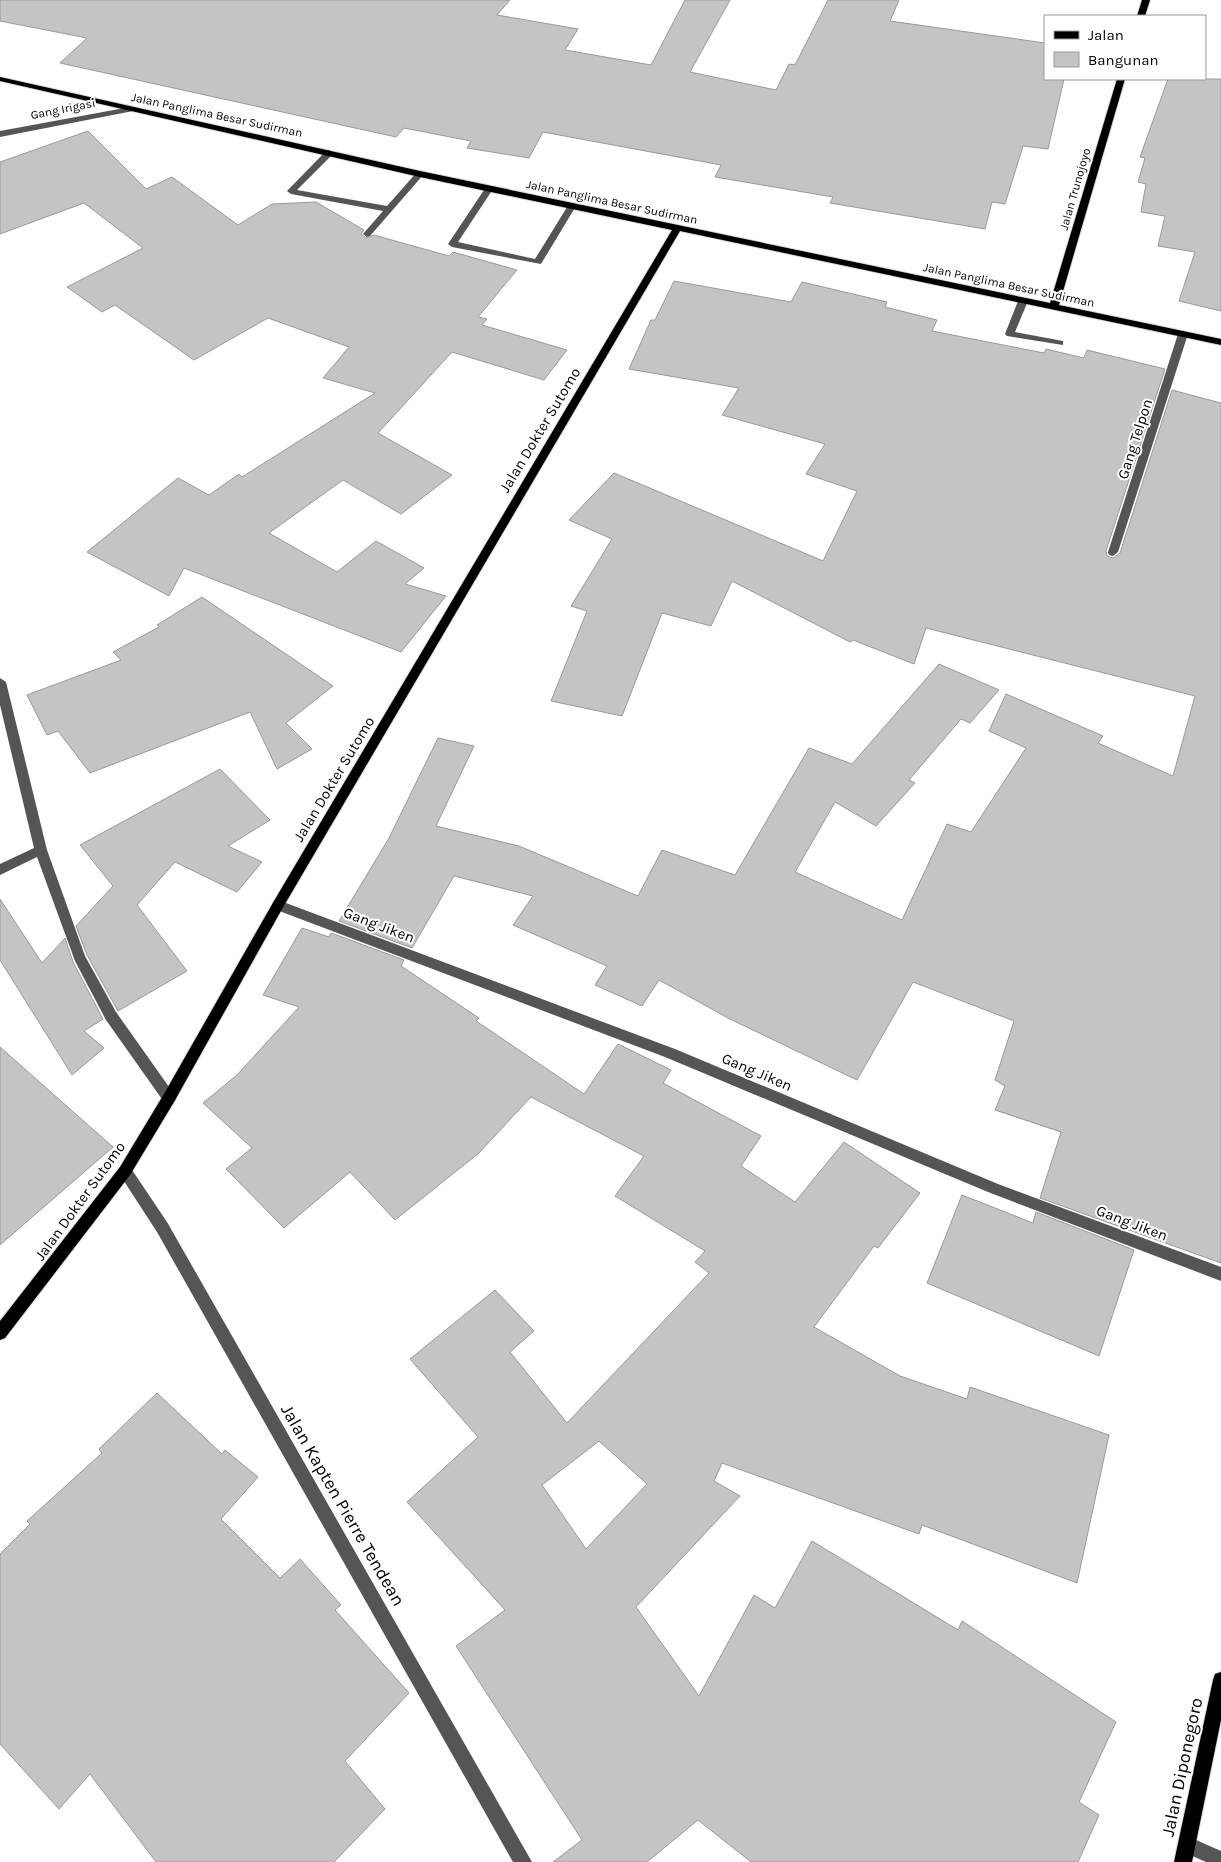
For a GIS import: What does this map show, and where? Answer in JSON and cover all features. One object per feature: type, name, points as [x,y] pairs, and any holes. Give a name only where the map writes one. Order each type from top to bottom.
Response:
[{"type":"main road","points":[[1141,15],[1146,0]]},
{"type":"main road","name":"Jalan Panglima Besar Sudirman","points":[[0,79],[420,174],[1221,342]]},
{"type":"main road","name":"Jalan Trunojoyo","points":[[1054,307],[1121,80]]},
{"type":"main road","name":"Jalan Dokter Sutomo","points":[[0,1333],[125,1171],[169,1098],[278,905],[677,229]]},
{"type":"main road","name":"Jalan Diponegoro","points":[[1183,1862],[1221,1680]]},
{"type":"street","name":"Gang Irigasi","points":[[0,134],[130,109]]},
{"type":"street","points":[[329,153],[291,191],[389,209]]},
{"type":"street","points":[[368,234],[420,174]]},
{"type":"street","points":[[489,188],[452,244],[538,262],[572,206]]},
{"type":"street","points":[[1023,300],[1010,334],[1060,342]]},
{"type":"street","name":"Gang Telpon","points":[[1113,552],[1183,334]]},
{"type":"street","points":[[0,682],[41,850],[79,957],[111,1016],[169,1098]]},
{"type":"street","points":[[0,870],[41,850]]},
{"type":"street","name":"Gang Jiken","points":[[278,905],[661,1050],[993,1188],[1221,1274]]},
{"type":"street","name":"Jalan Kapten Pierre Tendean","points":[[125,1171],[162,1227],[523,1862]]},
{"type":"street","points":[[1187,1845],[1221,1860]]},
{"type":"building","points":[[0,0],[510,0],[497,15],[578,29],[565,50],[651,65],[685,0],[730,0],[690,72],[776,90],[789,64],[795,65],[828,0],[899,0],[890,21],[1044,43],[1044,80],[1064,80],[1048,149],[1023,146],[1005,204],[992,202],[985,229],[830,203],[833,197],[715,177],[721,165],[543,132],[529,158],[467,148],[471,141],[404,128],[396,137],[60,63],[87,38],[0,21]]},
{"type":"building","points":[[1221,79],[1221,311],[1179,301],[1195,252],[1158,246],[1165,216],[1141,212],[1146,184],[1138,182],[1145,158],[1140,157],[1168,80]]},
{"type":"building","points":[[88,131],[146,189],[172,177],[238,225],[272,204],[316,202],[364,230],[361,234],[366,238],[374,235],[449,256],[453,252],[517,270],[478,317],[487,319],[482,325],[567,350],[544,380],[452,352],[378,433],[452,475],[401,514],[343,480],[269,533],[337,572],[376,541],[424,568],[405,584],[446,596],[401,652],[184,568],[169,596],[87,552],[178,478],[209,495],[239,474],[242,477],[375,393],[323,378],[349,347],[268,318],[194,360],[115,305],[102,312],[67,287],[143,248],[84,203],[0,234],[0,162]]},
{"type":"building","points":[[674,281],[791,302],[802,282],[887,302],[885,307],[937,320],[932,331],[1044,353],[1046,349],[1084,358],[1087,350],[1165,369],[1106,551],[1107,556],[1113,558],[1120,553],[1172,390],[1221,403],[1221,1263],[1040,1198],[1061,1132],[995,1110],[1005,1086],[995,1080],[1014,1021],[913,982],[857,1080],[730,1019],[659,980],[642,1006],[595,985],[607,966],[513,925],[533,896],[454,876],[412,948],[339,921],[389,838],[438,738],[474,746],[436,826],[519,846],[638,896],[662,850],[735,875],[809,748],[852,764],[939,664],[999,690],[970,723],[961,719],[909,780],[915,783],[876,826],[835,802],[795,872],[902,920],[947,824],[971,832],[1026,748],[989,731],[1006,694],[1103,736],[1098,743],[1173,776],[1195,696],[926,628],[914,664],[853,640],[850,642],[732,581],[711,626],[662,613],[622,716],[551,701],[587,611],[571,606],[612,539],[569,520],[614,473],[823,561],[857,491],[806,474],[825,444],[722,415],[739,388],[629,369],[651,320],[655,320]]},
{"type":"building","points":[[202,597],[333,686],[286,723],[312,749],[277,769],[250,712],[90,773],[58,731],[47,735],[27,695],[121,660],[113,652],[159,627],[157,625]]},
{"type":"building","points":[[220,769],[270,820],[228,846],[262,862],[237,892],[175,862],[137,905],[187,971],[118,1011],[87,955],[76,926],[113,886],[80,845]]},
{"type":"building","points":[[0,899],[42,963],[65,938],[73,962],[103,1019],[84,1031],[104,1048],[72,1075],[0,960]]},
{"type":"building","points":[[302,928],[329,937],[331,933],[404,960],[401,966],[479,1018],[476,1021],[584,1094],[618,1044],[671,1070],[663,1083],[761,1136],[741,1166],[795,1202],[844,1142],[920,1193],[878,1248],[874,1246],[814,1327],[900,1376],[967,1399],[970,1387],[1109,1435],[1077,1583],[922,1525],[919,1534],[722,1463],[714,1481],[740,1496],[636,1607],[699,1696],[754,1595],[775,1608],[812,1541],[958,1630],[962,1621],[1116,1722],[1079,1802],[1099,1815],[1078,1862],[751,1862],[698,1820],[647,1862],[553,1862],[582,1840],[456,1646],[505,1610],[407,1502],[478,1437],[410,1359],[495,1290],[534,1331],[510,1352],[567,1423],[709,1273],[695,1262],[705,1251],[615,1196],[644,1156],[531,1097],[479,1153],[395,1220],[350,1172],[284,1228],[226,1169],[252,1148],[203,1103],[237,1075],[299,1007],[263,995]],"holes":[[[599,1441],[647,1484],[586,1549],[542,1485]]]},
{"type":"building","points":[[0,1047],[113,1147],[0,1245]]},
{"type":"building","points":[[962,1195],[1033,1223],[1036,1212],[1134,1250],[1099,1356],[927,1283]]},
{"type":"building","points":[[157,1393],[222,1454],[225,1450],[258,1477],[221,1519],[280,1578],[300,1559],[341,1605],[335,1610],[409,1693],[345,1761],[385,1809],[334,1862],[156,1862],[90,1774],[59,1809],[0,1744],[0,1554],[30,1524],[27,1521],[102,1453],[99,1449]]}]
